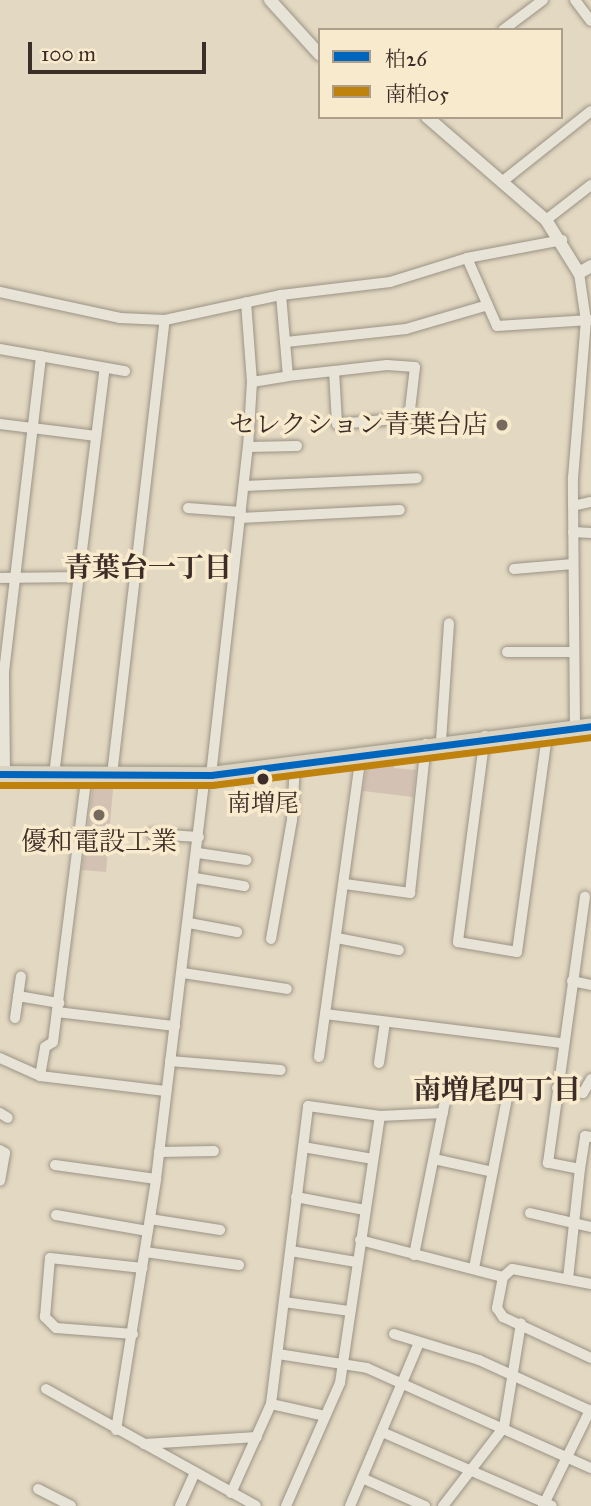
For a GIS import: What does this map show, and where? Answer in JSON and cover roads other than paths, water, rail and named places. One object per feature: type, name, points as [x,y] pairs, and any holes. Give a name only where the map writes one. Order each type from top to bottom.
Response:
[{"type":"main road","points":[[3,774],[208,775],[434,742],[583,726]]},
{"type":"street","points":[[270,0],[318,53]]},
{"type":"street","points":[[506,28],[544,0]]},
{"type":"street","points":[[575,0],[591,20]]},
{"type":"street","points":[[503,181],[591,111]]},
{"type":"street","points":[[429,119],[546,220],[562,240],[579,273],[589,320],[573,506],[573,652],[583,726]]},
{"type":"street","points":[[546,220],[591,185]]},
{"type":"street","points":[[0,292],[120,318],[165,320],[281,295],[390,282],[467,258],[562,240]]},
{"type":"street","points":[[467,258],[497,326],[589,320]]},
{"type":"street","points":[[579,273],[591,266]]},
{"type":"street","points":[[281,295],[288,376]]},
{"type":"street","points":[[117,1430],[156,1179],[244,486],[252,382],[246,302]]},
{"type":"street","points":[[286,342],[406,329],[488,305]]},
{"type":"street","points":[[112,775],[165,320]]},
{"type":"street","points":[[0,349],[125,371]]},
{"type":"street","points":[[3,774],[4,672],[41,356]]},
{"type":"street","points":[[252,382],[334,371],[415,367],[408,418],[337,424],[334,371]]},
{"type":"street","points":[[54,775],[105,368]]},
{"type":"street","points":[[0,424],[96,436]]},
{"type":"street","points":[[248,447],[297,446]]},
{"type":"street","points":[[244,486],[417,478]]},
{"type":"street","points":[[573,506],[591,502]]},
{"type":"street","points":[[188,508],[240,515],[400,510]]},
{"type":"street","points":[[573,532],[591,533]]},
{"type":"street","points":[[514,569],[573,564]]},
{"type":"street","points":[[0,579],[79,577]]},
{"type":"street","points":[[345,884],[410,893],[434,742],[449,623]]},
{"type":"street","points":[[507,652],[573,652]]},
{"type":"street","points":[[485,736],[458,942],[517,951],[548,729]]},
{"type":"street","points":[[319,1057],[361,753]]},
{"type":"street","points":[[271,939],[292,820],[295,764]]},
{"type":"street","points":[[40,1076],[58,1008],[87,774]]},
{"type":"street","points":[[152,834],[199,837]]},
{"type":"street","points":[[198,853],[246,860]]},
{"type":"street","points":[[195,878],[244,886]]},
{"type":"street","points":[[580,1169],[548,1163],[562,1043],[585,897]]},
{"type":"street","points":[[189,923],[237,932]]},
{"type":"street","points":[[337,938],[399,950]]},
{"type":"street","points":[[183,973],[287,989]]},
{"type":"street","points":[[15,1018],[21,976]]},
{"type":"street","points":[[572,981],[591,985]]},
{"type":"street","points":[[18,996],[58,1008],[175,1026]]},
{"type":"street","points":[[325,1014],[562,1043]]},
{"type":"street","points":[[379,1063],[385,1022]]},
{"type":"street","points":[[0,1058],[40,1076],[166,1091]]},
{"type":"street","points":[[170,1061],[281,1070]]},
{"type":"street","points":[[557,1088],[583,1093],[591,1079]]},
{"type":"street","points":[[414,1255],[449,1082]]},
{"type":"street","points":[[474,1268],[509,1088]]},
{"type":"street","points":[[231,1493],[271,1404],[308,1106],[380,1116],[443,1114]]},
{"type":"street","points":[[286,1506],[325,1416],[343,1361],[380,1116]]},
{"type":"street","points":[[568,1279],[585,1136],[591,1137]]},
{"type":"street","points":[[303,1147],[373,1159]]},
{"type":"street","points":[[0,1150],[5,1153],[0,1181]]},
{"type":"street","points":[[159,1152],[214,1151]]},
{"type":"street","points":[[434,1159],[492,1171]]},
{"type":"street","points":[[55,1165],[156,1179]]},
{"type":"street","points":[[296,1197],[365,1210]]},
{"type":"street","points":[[530,1213],[591,1227]]},
{"type":"street","points":[[56,1215],[148,1231]]},
{"type":"street","points":[[150,1219],[220,1230]]},
{"type":"street","points":[[360,1240],[503,1276],[519,1269],[591,1284]]},
{"type":"street","points":[[145,1251],[239,1265]]},
{"type":"street","points":[[290,1251],[356,1262]]},
{"type":"street","points":[[133,1334],[55,1328],[45,1317],[50,1258],[142,1268]]},
{"type":"street","points":[[503,1276],[497,1308],[591,1358]]},
{"type":"street","points":[[284,1302],[350,1311]]},
{"type":"street","points":[[443,1506],[504,1427],[521,1323]]},
{"type":"street","points":[[394,1334],[511,1374],[589,1410]]},
{"type":"street","points":[[350,1506],[419,1343]]},
{"type":"street","points":[[278,1354],[343,1361],[402,1382],[591,1468]]},
{"type":"street","points":[[46,1389],[256,1506]]},
{"type":"street","points":[[382,1432],[471,1469],[547,1505],[589,1410],[591,1397]]},
{"type":"street","points":[[271,1404],[325,1416]]},
{"type":"street","points":[[144,1444],[257,1437]]},
{"type":"street","points":[[180,1506],[195,1472]]},
{"type":"street","points":[[362,1478],[425,1506]]},
{"type":"street","points":[[38,1489],[71,1506]]},
{"type":"place","name":"セレクション青葉台店","points":[[502,425]]},
{"type":"place","name":"南増尾","points":[[263,779]]},
{"type":"place","name":"優和電設工業","points":[[99,815]]},
{"type":"district","name":"青葉台一丁目","points":[[148,568]]},
{"type":"district","name":"南増尾四丁目","points":[[497,1090]]}]
